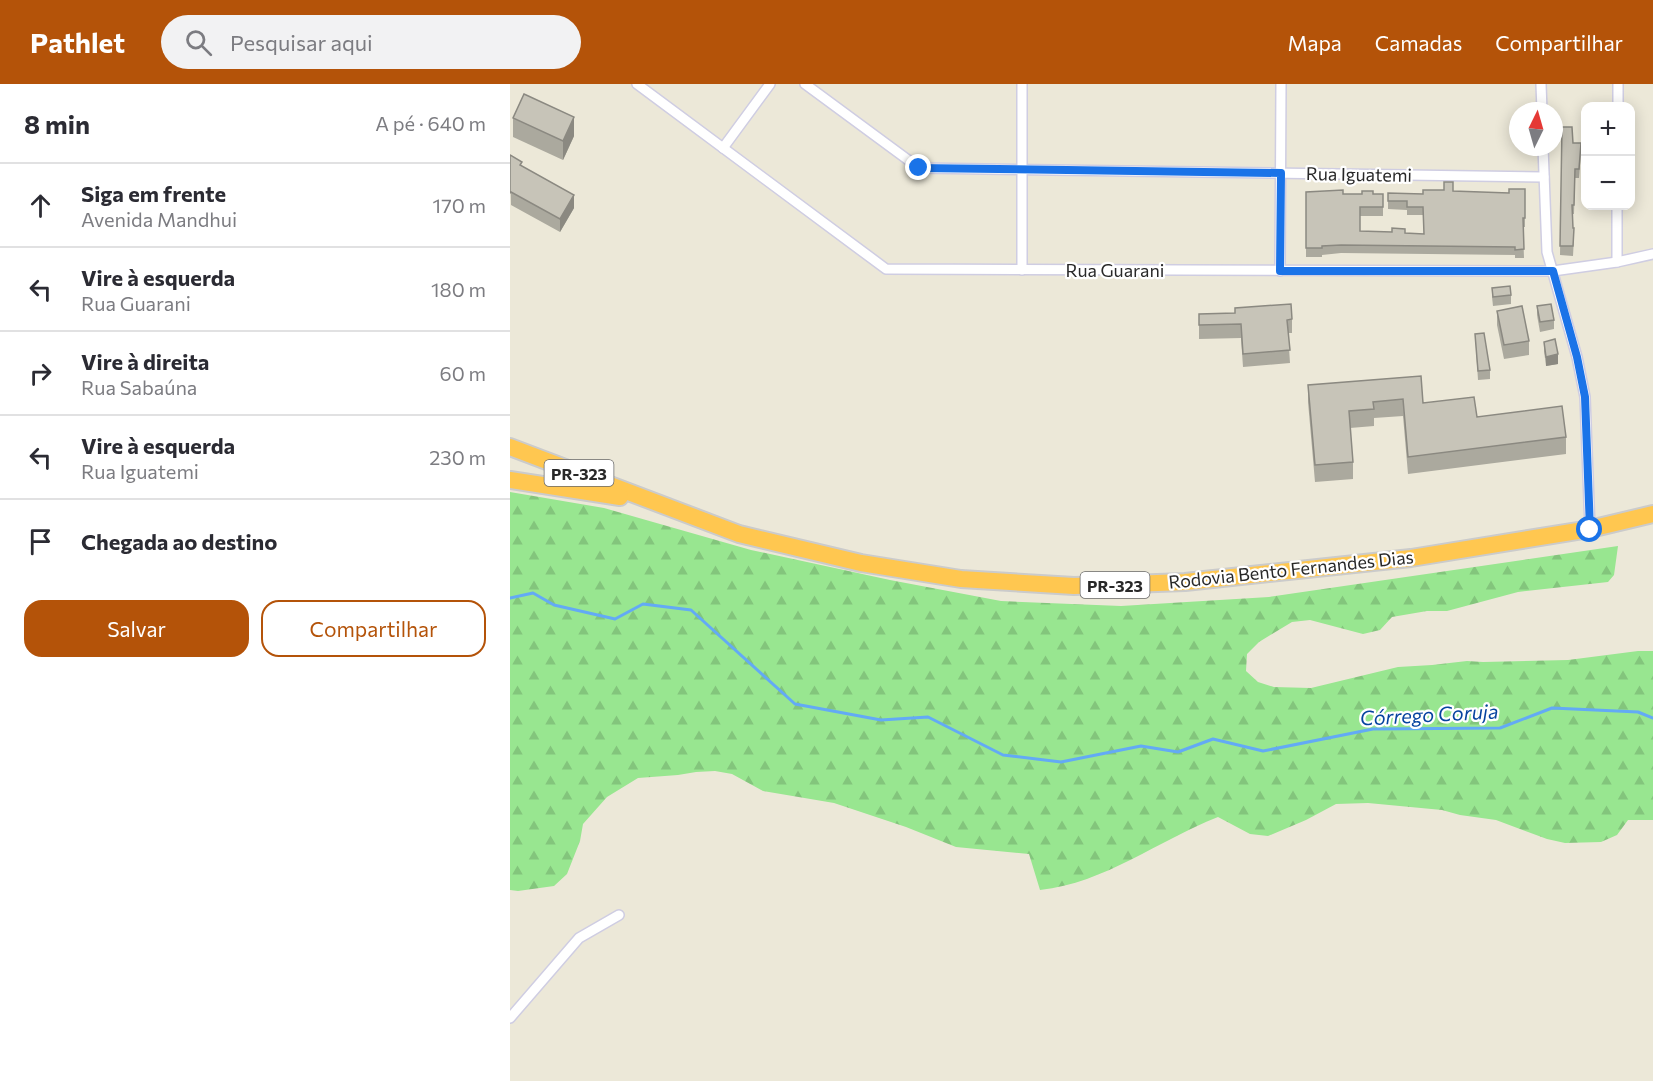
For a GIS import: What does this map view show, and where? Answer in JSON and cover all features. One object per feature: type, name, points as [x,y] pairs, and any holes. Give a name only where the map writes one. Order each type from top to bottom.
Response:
[{"type":"highway","name":"Rodovia Bento Fernandes Dias","points":[[510,447],[647,501],[739,534],[861,563],[961,579],[1074,586],[1185,582],[1399,559],[1590,530],[1653,514]]},
{"type":"highway","name":"Rodovia Bento Fernandes Dias","points":[[510,480],[647,501]]},
{"type":"street","name":"Rua Guarani","points":[[637,84],[886,269],[1553,271],[1617,262],[1653,254]]},
{"type":"street","points":[[723,148],[770,84]]},
{"type":"street","name":"Rua Iguatemi","points":[[806,84],[919,168],[1544,177]]},
{"type":"street","points":[[1022,84],[1022,270]]},
{"type":"street","points":[[1280,271],[1281,84]]},
{"type":"street","points":[[1541,84],[1542,102]]},
{"type":"street","points":[[1618,84],[1618,102]]},
{"type":"street","points":[[1543,156],[1547,252],[1577,357],[1585,397],[1590,530]]},
{"type":"street","points":[[1617,210],[1617,262]]},
{"type":"street","points":[[510,1018],[579,938],[619,915]]},
{"type":"green space","points":[[510,492],[604,508],[751,550],[1001,601],[1121,606],[1269,597],[1618,546],[1614,575],[1608,582],[1518,592],[1447,611],[1427,611],[1392,617],[1380,630],[1363,634],[1310,620],[1292,622],[1259,642],[1247,654],[1246,671],[1258,682],[1274,687],[1311,688],[1398,667],[1467,661],[1568,660],[1653,651],[1653,820],[1628,820],[1617,835],[1601,842],[1565,843],[1547,839],[1496,820],[1442,810],[1368,803],[1336,804],[1268,836],[1250,834],[1218,817],[1109,870],[1064,886],[1040,890],[1029,854],[956,847],[906,827],[834,803],[763,791],[732,774],[715,771],[696,772],[638,778],[607,797],[583,824],[580,841],[567,874],[554,886],[510,890]]},
{"type":"building","points":[[524,94],[574,117],[563,141],[513,118]]},
{"type":"building","points":[[1563,127],[1572,127],[1573,143],[1581,143],[1579,169],[1575,169],[1574,205],[1572,205],[1573,246],[1560,246]]},
{"type":"building","points":[[510,155],[522,162],[520,165],[574,195],[560,219],[510,193]]},
{"type":"building","points":[[1444,182],[1453,182],[1453,191],[1509,193],[1509,189],[1525,189],[1524,249],[1515,250],[1515,247],[1341,245],[1306,248],[1306,192],[1343,190],[1343,194],[1362,194],[1362,191],[1373,191],[1373,194],[1383,194],[1383,207],[1360,207],[1360,231],[1392,232],[1392,228],[1405,229],[1405,233],[1424,234],[1423,207],[1407,207],[1407,201],[1388,201],[1388,193],[1423,194],[1423,190],[1444,190]]},
{"type":"building","points":[[1510,286],[1511,295],[1493,297],[1492,288]]},
{"type":"building","points":[[1291,304],[1292,319],[1287,320],[1290,350],[1243,354],[1241,324],[1199,325],[1199,314],[1235,313],[1235,308]]},
{"type":"building","points":[[1551,304],[1554,320],[1540,322],[1537,306]]},
{"type":"building","points":[[1522,306],[1529,341],[1504,345],[1497,311]]},
{"type":"building","points":[[1484,333],[1490,370],[1478,371],[1475,334]]},
{"type":"building","points":[[1555,339],[1558,354],[1546,357],[1544,342]]},
{"type":"building","points":[[1421,376],[1423,403],[1474,397],[1477,417],[1562,406],[1566,437],[1408,457],[1403,399],[1373,402],[1374,409],[1349,411],[1353,462],[1315,465],[1308,385]]},
{"type":"waterway","name":"Córrego Coruja","points":[[510,598],[533,593],[554,605],[615,619],[643,604],[691,610],[795,704],[881,720],[928,717],[1003,755],[1061,762],[1141,746],[1178,752],[1213,739],[1263,751],[1373,729],[1500,728],[1552,708],[1638,712],[1653,718]]},
{"type":"route","points":[[919,168],[1281,173],[1280,271],[1553,271],[1577,357],[1585,397],[1590,530]]}]
